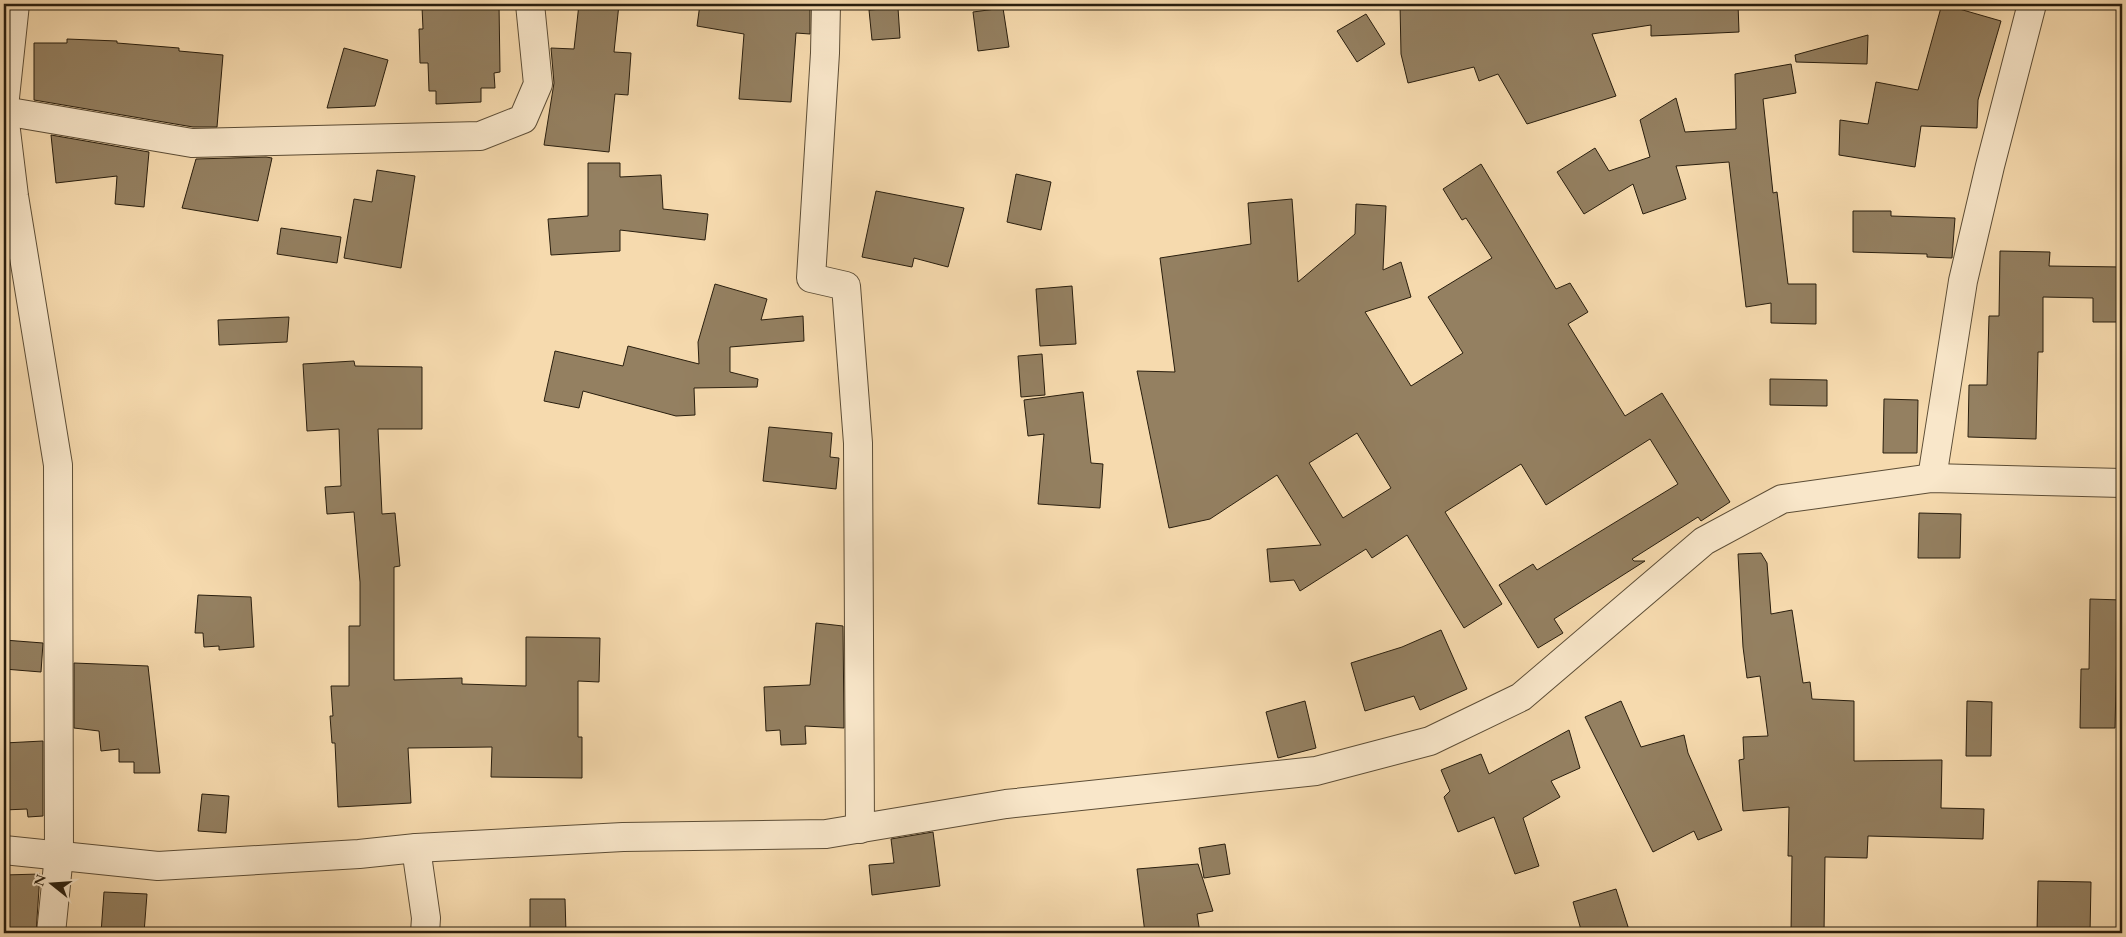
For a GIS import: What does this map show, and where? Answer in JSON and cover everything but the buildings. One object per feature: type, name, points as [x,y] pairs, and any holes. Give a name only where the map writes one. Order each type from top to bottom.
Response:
[{"type":"street","points":[[15,4],[4,111],[13,240],[58,465],[59,856],[51,933]]},
{"type":"street","points":[[4,111],[192,143],[480,136],[523,119],[538,84],[530,4]]},
{"type":"street","points":[[826,4],[825,53],[811,278],[846,286],[858,443],[860,829]]},
{"type":"street","points":[[1932,478],[1963,281],[1990,166],[2032,4]]},
{"type":"street","points":[[4,850],[158,866],[359,854],[416,848],[622,837],[826,834],[1006,804],[1316,771],[1430,741],[1521,697],[1704,541],[1782,498],[1932,478],[2122,483]]},
{"type":"street","points":[[416,848],[426,918],[425,933]]}]
